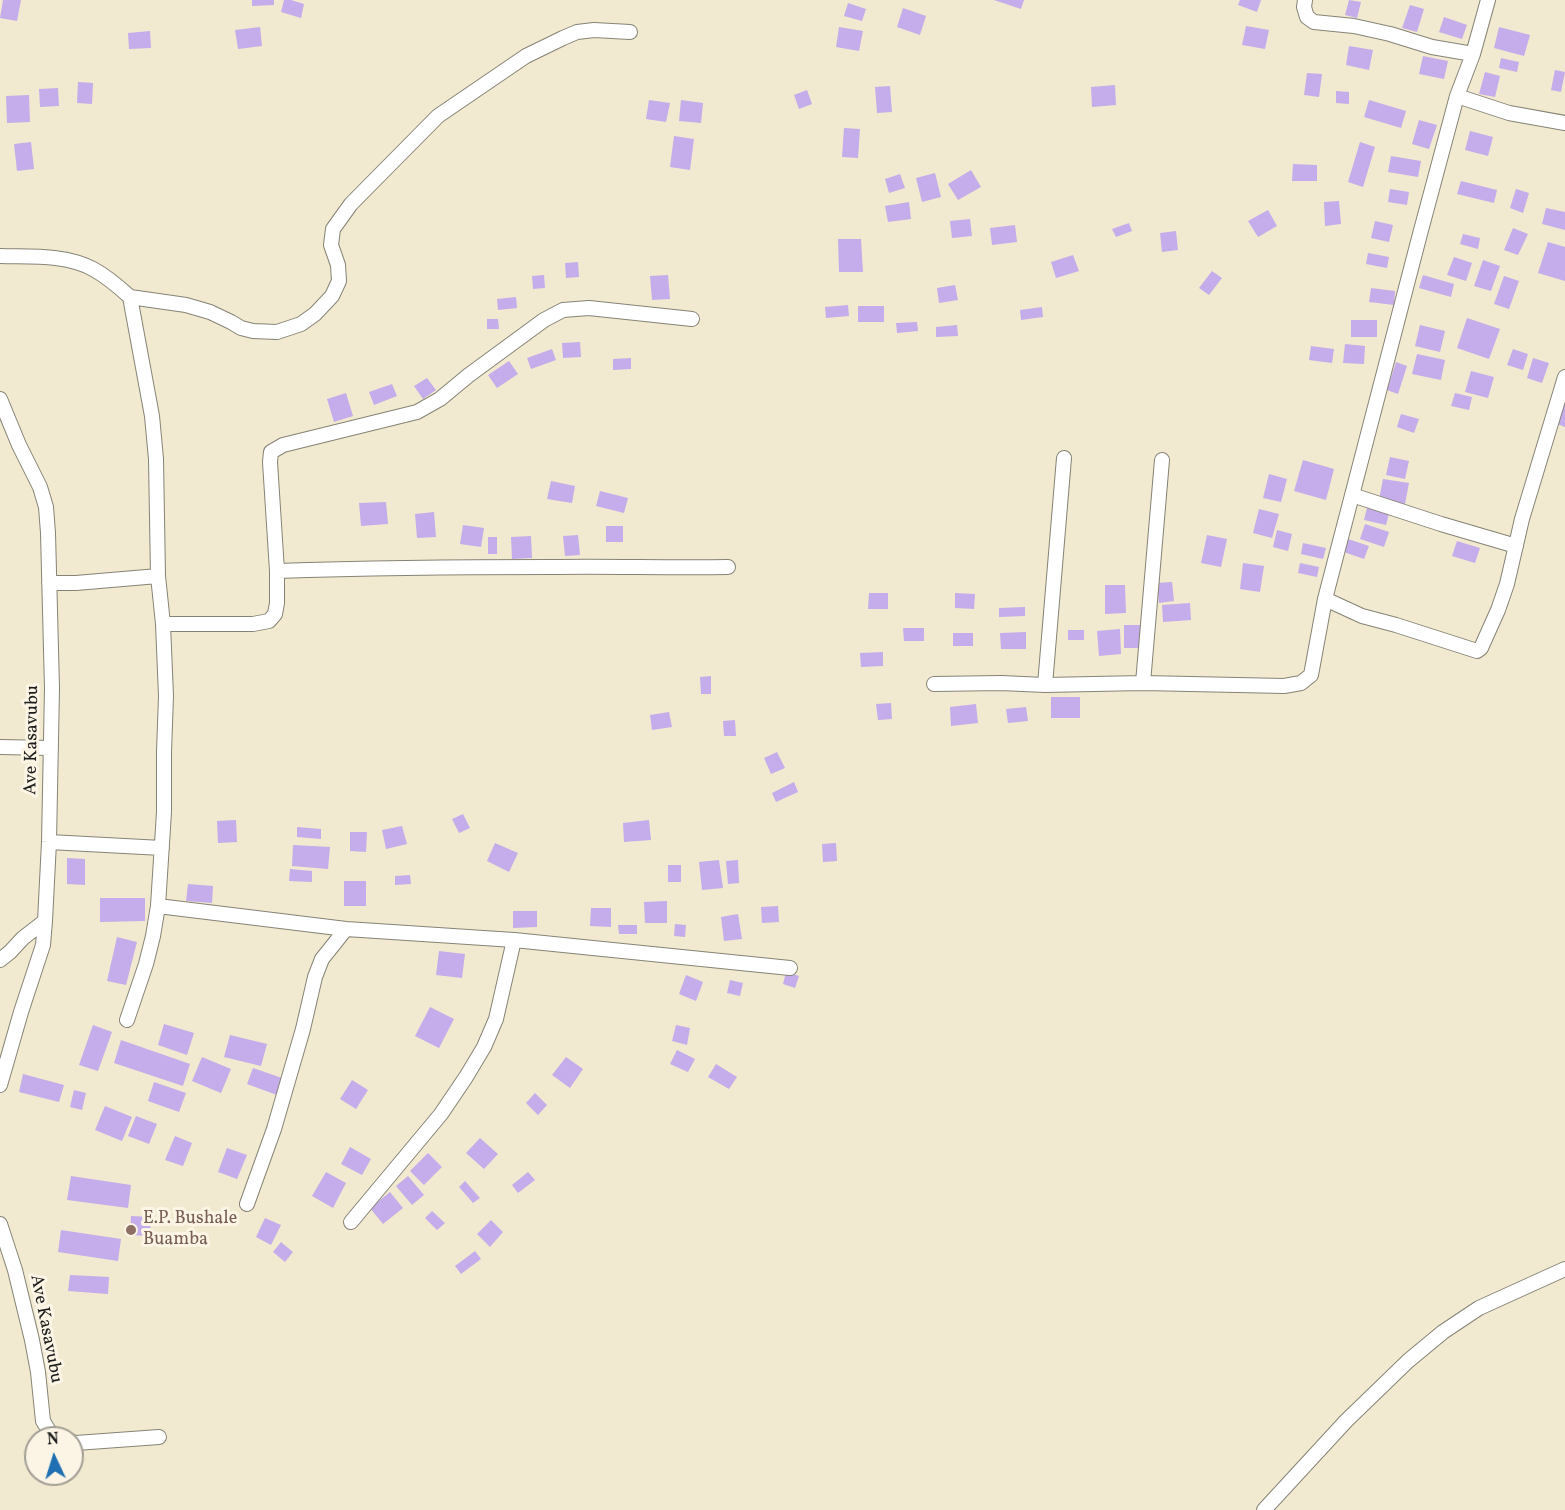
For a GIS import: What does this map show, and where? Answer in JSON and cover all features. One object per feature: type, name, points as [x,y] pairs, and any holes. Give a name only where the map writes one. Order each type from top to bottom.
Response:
[{"type":"street","points":[[1305,0],[1307,17],[1314,22],[1354,26],[1432,47],[1473,54]]},
{"type":"street","points":[[934,684],[1143,683],[1284,686],[1301,683],[1311,675],[1325,599],[1352,495],[1457,96],[1473,54],[1488,0]]},
{"type":"street","points":[[0,256],[47,257],[70,261],[92,268],[130,297],[186,305],[210,312],[241,328],[253,331],[278,332],[301,324],[315,314],[332,296],[339,281],[338,265],[331,245],[333,229],[351,204],[438,116],[526,56],[563,38],[577,32],[594,30],[630,32]]},
{"type":"street","points":[[1457,96],[1509,113],[1565,123]]},
{"type":"street","points":[[126,1020],[146,964],[158,906],[166,696],[158,576],[156,459],[152,416],[130,297]]},
{"type":"street","points":[[163,624],[253,624],[269,621],[275,614],[277,571],[270,462],[271,452],[283,445],[417,412],[440,399],[544,320],[563,310],[589,308],[692,319]]},
{"type":"street","points":[[1325,599],[1362,616],[1477,651],[1481,648],[1507,584],[1515,546],[1565,377]]},
{"type":"street","name":"Ave Kasavubu","points":[[0,399],[22,453],[40,487],[46,507],[52,688],[49,842],[43,945],[0,1086]]},
{"type":"street","points":[[1045,685],[1065,458]]},
{"type":"street","points":[[1143,683],[1162,460]]},
{"type":"street","points":[[1352,495],[1441,525],[1515,546]]},
{"type":"street","points":[[277,571],[372,568],[728,567]]},
{"type":"street","points":[[49,583],[158,576]]},
{"type":"street","points":[[0,747],[51,748]]},
{"type":"street","points":[[49,842],[162,848]]},
{"type":"street","points":[[158,906],[346,929],[514,940],[790,968]]},
{"type":"street","points":[[0,960],[45,921]]},
{"type":"street","points":[[247,1204],[274,1130],[303,1029],[315,977],[322,959],[346,929]]},
{"type":"street","points":[[351,1222],[441,1114],[484,1047],[496,1019],[514,940]]},
{"type":"street","name":"Ave Kasavubu","points":[[0,1224],[15,1270],[32,1340],[43,1421],[46,1426]]},
{"type":"street","points":[[1264,1510],[1346,1421],[1408,1361],[1443,1332],[1479,1308],[1565,1269]]},
{"type":"street","points":[[84,1442],[159,1437]]},
{"type":"building","points":[[3,0],[21,0],[17,21],[0,18]]},
{"type":"building","points":[[252,0],[274,0],[274,5],[252,6]]},
{"type":"building","points":[[284,0],[304,4],[301,18],[281,12]]},
{"type":"building","points":[[994,0],[1024,0],[1021,9]]},
{"type":"building","points":[[1240,0],[1261,0],[1257,12],[1238,5]]},
{"type":"building","points":[[1349,0],[1361,2],[1357,18],[1345,15]]},
{"type":"building","points":[[848,3],[866,9],[862,21],[844,16]]},
{"type":"building","points":[[1410,5],[1424,9],[1417,32],[1402,28]]},
{"type":"building","points":[[903,8],[926,16],[920,35],[897,27]]},
{"type":"building","points":[[1444,17],[1467,25],[1462,39],[1439,32]]},
{"type":"building","points":[[1246,26],[1269,30],[1265,49],[1242,45]]},
{"type":"building","points":[[260,27],[262,46],[238,49],[235,30]]},
{"type":"building","points":[[839,27],[863,31],[859,51],[836,47]]},
{"type":"building","points":[[1499,27],[1530,35],[1524,56],[1494,48]]},
{"type":"building","points":[[150,31],[151,48],[129,49],[128,33]]},
{"type":"building","points":[[1349,46],[1373,50],[1369,70],[1346,65]]},
{"type":"building","points":[[1423,56],[1448,61],[1444,79],[1419,74]]},
{"type":"building","points":[[1501,58],[1519,62],[1517,72],[1499,68]]},
{"type":"building","points":[[1555,70],[1565,72],[1561,92],[1551,90]]},
{"type":"building","points":[[1485,72],[1500,76],[1495,97],[1479,94]]},
{"type":"building","points":[[1307,73],[1322,74],[1319,97],[1304,95]]},
{"type":"building","points":[[78,82],[93,83],[92,104],[77,103]]},
{"type":"building","points":[[1115,85],[1116,105],[1092,107],[1091,87]]},
{"type":"building","points":[[890,86],[892,112],[877,113],[875,87]]},
{"type":"building","points":[[58,88],[59,106],[40,107],[39,89]]},
{"type":"building","points":[[807,90],[812,104],[799,109],[794,95]]},
{"type":"building","points":[[1336,91],[1349,92],[1349,104],[1336,103]]},
{"type":"building","points":[[29,95],[30,122],[7,123],[6,96]]},
{"type":"building","points":[[649,100],[670,103],[666,122],[646,119]]},
{"type":"building","points":[[681,100],[703,103],[701,123],[679,121]]},
{"type":"building","points":[[1369,100],[1406,111],[1401,128],[1364,117]]},
{"type":"building","points":[[1419,120],[1437,125],[1429,149],[1412,144]]},
{"type":"building","points":[[844,128],[860,129],[858,158],[842,157]]},
{"type":"building","points":[[1470,131],[1493,137],[1488,156],[1465,150]]},
{"type":"building","points":[[674,136],[694,139],[690,170],[670,167]]},
{"type":"building","points":[[31,142],[34,169],[17,171],[14,144]]},
{"type":"building","points":[[1360,142],[1375,147],[1363,187],[1348,182]]},
{"type":"building","points":[[1391,156],[1421,161],[1418,177],[1388,172]]},
{"type":"building","points":[[1293,164],[1317,165],[1317,181],[1292,181]]},
{"type":"building","points":[[971,170],[981,187],[958,200],[948,184]]},
{"type":"building","points":[[935,173],[941,197],[922,202],[916,178]]},
{"type":"building","points":[[900,174],[905,188],[889,193],[885,179]]},
{"type":"building","points":[[1461,181],[1497,190],[1494,203],[1457,194]]},
{"type":"building","points":[[1390,189],[1409,192],[1407,205],[1388,202]]},
{"type":"building","points":[[1516,189],[1529,193],[1523,213],[1510,208]]},
{"type":"building","points":[[1339,201],[1341,224],[1325,226],[1324,202]]},
{"type":"building","points":[[909,202],[911,219],[888,222],[885,206]]},
{"type":"building","points":[[1546,208],[1565,212],[1565,230],[1542,224]]},
{"type":"building","points":[[1268,210],[1277,226],[1258,237],[1248,221]]},
{"type":"building","points":[[970,219],[972,236],[952,238],[950,221]]},
{"type":"building","points":[[1375,221],[1393,225],[1389,242],[1371,238]]},
{"type":"building","points":[[1129,223],[1132,231],[1116,237],[1112,229]]},
{"type":"building","points":[[1015,225],[1017,242],[992,245],[990,228]]},
{"type":"building","points":[[1513,228],[1528,234],[1518,255],[1504,250]]},
{"type":"building","points":[[1176,231],[1178,250],[1162,252],[1160,233]]},
{"type":"building","points":[[1463,234],[1480,238],[1478,249],[1460,244]]},
{"type":"building","points":[[838,239],[861,239],[863,272],[839,272]]},
{"type":"building","points":[[1548,242],[1565,247],[1565,281],[1538,273]]},
{"type":"building","points":[[1368,253],[1389,257],[1387,268],[1366,264]]},
{"type":"building","points":[[1073,255],[1079,271],[1056,278],[1051,262]]},
{"type":"building","points":[[1454,257],[1472,263],[1466,281],[1447,275]]},
{"type":"building","points":[[1483,260],[1500,266],[1491,291],[1474,286]]},
{"type":"building","points":[[578,262],[579,277],[566,278],[565,263]]},
{"type":"building","points":[[1212,271],[1222,278],[1209,295],[1199,288]]},
{"type":"building","points":[[544,275],[545,288],[533,289],[532,276]]},
{"type":"building","points":[[668,275],[670,299],[652,300],[650,276]]},
{"type":"building","points":[[1423,275],[1454,284],[1451,297],[1419,288]]},
{"type":"building","points":[[1504,276],[1519,281],[1509,309],[1494,304]]},
{"type":"building","points":[[955,285],[958,300],[939,303],[937,288]]},
{"type":"building","points":[[1371,288],[1395,291],[1394,305],[1369,302]]},
{"type":"building","points":[[516,297],[517,308],[498,310],[497,299]]},
{"type":"building","points":[[848,305],[849,316],[826,318],[825,307]]},
{"type":"building","points":[[858,306],[884,306],[884,322],[858,322]]},
{"type":"building","points":[[1042,307],[1043,317],[1021,320],[1020,310]]},
{"type":"building","points":[[1467,318],[1500,329],[1489,359],[1457,348]]},
{"type":"building","points":[[487,319],[498,319],[499,329],[487,329]]},
{"type":"building","points":[[1351,320],[1377,320],[1377,337],[1351,337]]},
{"type":"building","points":[[917,322],[918,331],[897,333],[896,323]]},
{"type":"building","points":[[957,325],[958,336],[936,337],[936,327]]},
{"type":"building","points":[[1420,325],[1445,331],[1440,352],[1415,346]]},
{"type":"building","points":[[580,342],[581,357],[563,358],[562,343]]},
{"type":"building","points":[[1345,344],[1365,346],[1364,364],[1343,363]]},
{"type":"building","points":[[1311,346],[1334,349],[1332,363],[1309,360]]},
{"type":"building","points":[[552,349],[556,360],[531,369],[527,358]]},
{"type":"building","points":[[1513,349],[1528,354],[1523,370],[1507,365]]},
{"type":"building","points":[[1417,354],[1445,360],[1441,380],[1412,374]]},
{"type":"building","points":[[631,358],[631,369],[613,370],[613,359]]},
{"type":"building","points":[[1533,358],[1549,363],[1542,383],[1527,378]]},
{"type":"building","points":[[509,361],[518,374],[497,388],[488,375]]},
{"type":"building","points":[[1396,362],[1407,366],[1398,394],[1387,390]]},
{"type":"building","points":[[1471,371],[1494,377],[1488,398],[1465,392]]},
{"type":"building","points":[[427,378],[436,390],[423,399],[414,386]]},
{"type":"building","points":[[392,384],[397,396],[374,405],[369,392]]},
{"type":"building","points":[[346,393],[353,416],[334,422],[327,399]]},
{"type":"building","points":[[1455,393],[1472,397],[1469,410],[1451,406]]},
{"type":"building","points":[[1565,401],[1565,427],[1557,424]]},
{"type":"building","points":[[1401,414],[1419,419],[1414,433],[1397,427]]},
{"type":"building","points":[[1390,457],[1409,461],[1405,479],[1386,475]]},
{"type":"building","points":[[1303,460],[1334,469],[1326,500],[1294,491]]},
{"type":"building","points":[[1269,474],[1287,479],[1281,502],[1263,498]]},
{"type":"building","points":[[1383,479],[1409,483],[1405,504],[1379,500]]},
{"type":"building","points":[[551,481],[575,486],[572,503],[547,499]]},
{"type":"building","points":[[600,491],[628,498],[624,513],[596,506]]},
{"type":"building","points":[[386,502],[388,524],[361,526],[359,503]]},
{"type":"building","points":[[1367,508],[1389,514],[1386,525],[1364,520]]},
{"type":"building","points":[[1259,509],[1279,514],[1272,538],[1253,533]]},
{"type":"building","points":[[434,512],[436,537],[417,538],[415,514]]},
{"type":"building","points":[[1365,524],[1389,532],[1384,547],[1360,539]]},
{"type":"building","points":[[463,525],[484,528],[481,547],[460,544]]},
{"type":"building","points":[[606,526],[623,526],[623,542],[606,542]]},
{"type":"building","points":[[1277,530],[1292,534],[1288,551],[1273,547]]},
{"type":"building","points":[[578,535],[580,555],[565,556],[563,536]]},
{"type":"building","points":[[1207,535],[1227,539],[1221,567],[1201,563]]},
{"type":"building","points":[[531,536],[532,558],[512,559],[511,537]]},
{"type":"building","points":[[488,537],[497,537],[497,554],[488,554]]},
{"type":"building","points":[[1345,538],[1369,546],[1364,559],[1341,551]]},
{"type":"building","points":[[1457,541],[1480,548],[1475,563],[1452,556]]},
{"type":"building","points":[[1303,543],[1326,548],[1323,559],[1301,554]]},
{"type":"building","points":[[1243,563],[1264,566],[1260,592],[1240,589]]},
{"type":"building","points":[[1300,563],[1319,567],[1317,577],[1298,573]]},
{"type":"building","points":[[1172,582],[1174,601],[1159,603],[1157,583]]},
{"type":"building","points":[[1105,585],[1125,585],[1126,613],[1105,614]]},
{"type":"building","points":[[869,593],[888,593],[888,609],[868,609]]},
{"type":"building","points":[[955,593],[975,594],[974,609],[955,608]]},
{"type":"building","points":[[1190,603],[1191,620],[1163,622],[1162,605]]},
{"type":"building","points":[[1025,607],[1025,616],[999,617],[999,608]]},
{"type":"building","points":[[1124,625],[1142,625],[1142,648],[1124,648]]},
{"type":"building","points":[[903,628],[924,628],[924,641],[904,641]]},
{"type":"building","points":[[1120,629],[1121,654],[1099,656],[1097,631]]},
{"type":"building","points":[[1068,630],[1084,630],[1084,640],[1068,640]]},
{"type":"building","points":[[1026,632],[1026,649],[1001,649],[1000,633]]},
{"type":"building","points":[[953,633],[973,633],[973,646],[953,646]]},
{"type":"building","points":[[883,652],[883,666],[861,667],[860,653]]},
{"type":"building","points":[[711,676],[711,694],[701,694],[700,677]]},
{"type":"building","points":[[1051,697],[1080,697],[1080,718],[1051,718]]},
{"type":"building","points":[[891,703],[892,719],[878,720],[876,704]]},
{"type":"building","points":[[976,704],[978,723],[951,726],[950,707]]},
{"type":"building","points":[[1026,707],[1028,721],[1008,723],[1006,709]]},
{"type":"building","points":[[669,712],[672,727],[652,730],[650,715]]},
{"type":"building","points":[[735,720],[736,736],[724,736],[723,721]]},
{"type":"building","points":[[777,752],[785,768],[771,774],[764,758]]},
{"type":"building","points":[[794,782],[798,792],[776,802],[772,793]]},
{"type":"building","points":[[463,814],[470,828],[459,833],[452,819]]},
{"type":"building","points":[[236,820],[237,842],[218,843],[217,821]]},
{"type":"building","points":[[649,820],[651,840],[624,842],[623,823]]},
{"type":"building","points":[[402,826],[407,844],[386,849],[382,830]]},
{"type":"building","points":[[297,827],[321,829],[321,839],[297,837]]},
{"type":"building","points":[[350,832],[367,832],[366,852],[350,851]]},
{"type":"building","points":[[495,843],[518,853],[509,872],[487,861]]},
{"type":"building","points":[[836,843],[837,861],[823,862],[822,844]]},
{"type":"building","points":[[293,845],[330,847],[328,869],[292,866]]},
{"type":"building","points":[[67,858],[85,859],[85,885],[67,884]]},
{"type":"building","points":[[719,860],[723,888],[702,890],[699,862]]},
{"type":"building","points":[[738,860],[739,883],[728,884],[726,861]]},
{"type":"building","points":[[668,865],[681,865],[681,882],[668,882]]},
{"type":"building","points":[[290,869],[312,871],[312,882],[289,881]]},
{"type":"building","points":[[410,875],[411,884],[395,885],[395,876]]},
{"type":"building","points":[[344,881],[366,881],[366,906],[344,906]]},
{"type":"building","points":[[188,884],[213,886],[212,903],[186,901]]},
{"type":"building","points":[[100,898],[145,898],[145,921],[100,922]]},
{"type":"building","points":[[667,901],[667,923],[645,923],[644,902]]},
{"type":"building","points":[[778,906],[779,922],[762,923],[761,907]]},
{"type":"building","points":[[591,908],[611,908],[611,927],[590,926]]},
{"type":"building","points":[[513,911],[537,911],[537,927],[513,928]]},
{"type":"building","points":[[738,914],[742,939],[724,941],[721,917]]},
{"type":"building","points":[[675,924],[686,925],[685,937],[674,936]]},
{"type":"building","points":[[618,925],[637,925],[637,934],[619,934]]},
{"type":"building","points":[[117,937],[137,942],[126,985],[107,981]]},
{"type":"building","points":[[439,951],[465,954],[462,978],[436,975]]},
{"type":"building","points":[[786,972],[799,976],[795,988],[783,984]]},
{"type":"building","points":[[686,975],[703,982],[696,1001],[679,994]]},
{"type":"building","points":[[730,980],[743,983],[740,996],[727,993]]},
{"type":"building","points":[[430,1007],[454,1019],[439,1048],[415,1036]]},
{"type":"building","points":[[164,1024],[194,1033],[187,1055],[158,1045]]},
{"type":"building","points":[[93,1025],[112,1032],[98,1071],[79,1065]]},
{"type":"building","points":[[676,1025],[690,1028],[687,1045],[672,1041]]},
{"type":"building","points":[[230,1035],[267,1044],[261,1066],[224,1057]]},
{"type":"building","points":[[121,1040],[190,1064],[183,1086],[114,1063]]},
{"type":"building","points":[[677,1050],[695,1059],[688,1072],[670,1064]]},
{"type":"building","points":[[202,1057],[231,1069],[221,1093],[192,1081]]},
{"type":"building","points":[[566,1057],[583,1069],[570,1088],[552,1075]]},
{"type":"building","points":[[716,1064],[737,1077],[729,1089],[708,1077]]},
{"type":"building","points":[[253,1068],[282,1078],[277,1095],[247,1084]]},
{"type":"building","points":[[23,1074],[64,1085],[59,1102],[19,1092]]},
{"type":"building","points":[[352,1080],[368,1090],[356,1109],[340,1099]]},
{"type":"building","points":[[154,1082],[186,1093],[179,1112],[148,1101]]},
{"type":"building","points":[[74,1090],[86,1093],[82,1110],[70,1107]]},
{"type":"building","points":[[535,1093],[547,1105],[538,1115],[526,1103]]},
{"type":"building","points":[[105,1106],[132,1117],[122,1141],[95,1130]]},
{"type":"building","points":[[136,1116],[157,1124],[149,1144],[128,1136]]},
{"type":"building","points":[[175,1136],[192,1143],[183,1166],[165,1160]]},
{"type":"building","points":[[480,1138],[498,1154],[484,1169],[466,1153]]},
{"type":"building","points":[[350,1147],[371,1159],[362,1175],[341,1164]]},
{"type":"building","points":[[227,1148],[247,1155],[237,1179],[218,1172]]},
{"type":"building","points":[[428,1153],[442,1167],[424,1185],[410,1171]]},
{"type":"building","points":[[326,1172],[346,1183],[333,1208],[312,1196]]},
{"type":"building","points":[[528,1172],[535,1180],[518,1193],[512,1185]]},
{"type":"building","points":[[71,1176],[131,1185],[128,1208],[67,1200]]},
{"type":"building","points":[[408,1176],[424,1195],[412,1205],[396,1186]]},
{"type":"building","points":[[465,1181],[480,1198],[473,1203],[459,1187]]},
{"type":"building","points":[[390,1192],[403,1208],[383,1224],[370,1208]]},
{"type":"building","points":[[432,1211],[445,1223],[437,1230],[425,1218]]},
{"type":"building","points":[[131,1216],[151,1217],[150,1236],[130,1235]]},
{"type":"building","points":[[265,1218],[281,1225],[271,1245],[256,1237]]},
{"type":"building","points":[[491,1220],[503,1232],[490,1247],[477,1234]]},
{"type":"building","points":[[61,1230],[121,1239],[118,1261],[58,1252]]},
{"type":"building","points":[[281,1242],[293,1252],[285,1262],[273,1252]]},
{"type":"building","points":[[475,1251],[481,1259],[461,1274],[455,1266]]},
{"type":"building","points":[[70,1275],[109,1277],[108,1294],[68,1291]]},
{"type":"place","name":"E.P. Bushale Buamba","points":[[131,1230]]}]
